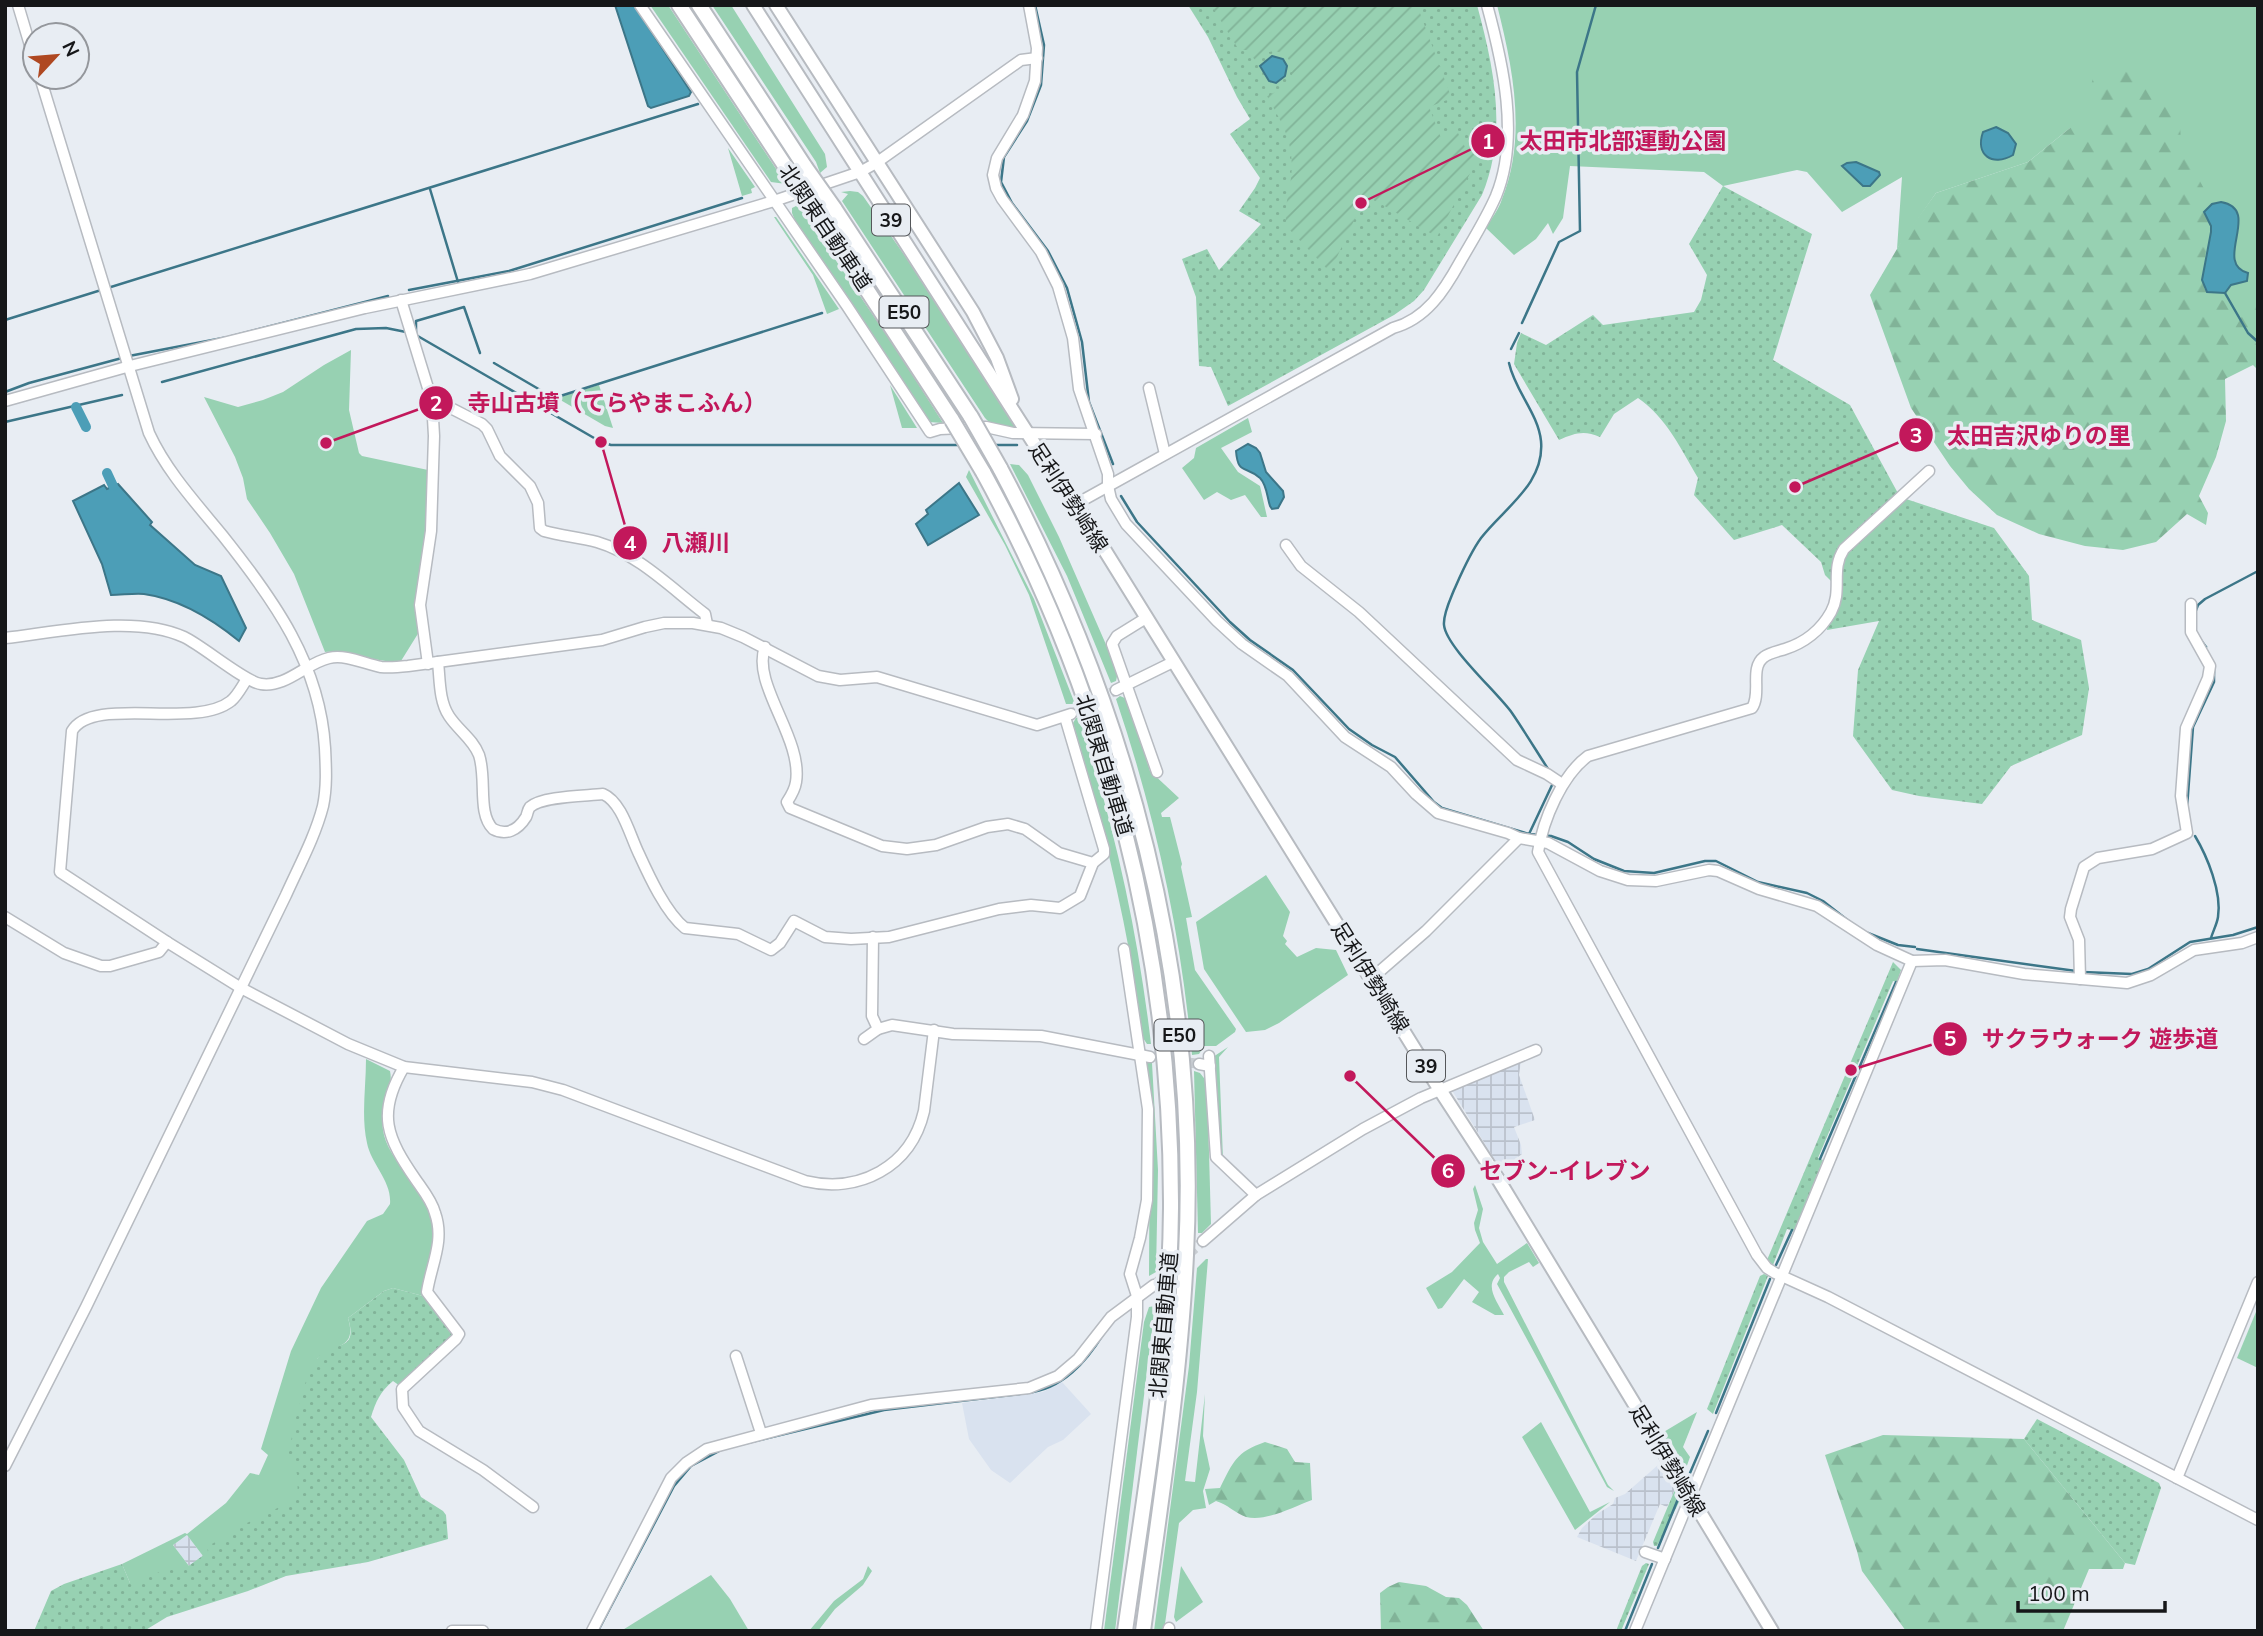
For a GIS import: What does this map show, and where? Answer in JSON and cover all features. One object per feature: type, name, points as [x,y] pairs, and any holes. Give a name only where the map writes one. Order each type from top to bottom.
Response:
[{"type":"highway","name":"北関東自動車道","points":[[679,5],[952,420],[982,472],[1030,563],[1068,652],[1091,715],[1130,848],[1150,943],[1167,1085],[1170,1148],[1168,1266],[1161,1368],[1125,1631]]},
{"type":"highway","name":"北関東自動車道","points":[[699,5],[971,417],[1000,468],[1064,597],[1084,644],[1131,784],[1158,893],[1175,1000],[1187,1148],[1186,1254],[1178,1369],[1143,1631]]},
{"type":"main road","name":"足利伊勢崎線","points":[[753,5],[1028,434],[1076,504],[1498,1179],[1772,1631]]},
{"type":"main road","name":"足利伊勢崎線","points":[[776,5],[986,333],[1028,434]]},
{"type":"street","points":[[640,5],[930,432],[986,427],[1028,434],[1096,433]]},
{"type":"street","points":[[1029,5],[1037,58],[1029,101],[1018,126],[996,158],[993,175],[1002,199],[1041,252],[1053,274],[1071,326],[1079,389],[1108,474],[1111,499],[1126,524],[1217,621],[1242,644],[1288,676],[1345,737],[1391,766],[1416,794],[1438,813],[1447,818],[1519,838],[1555,845],[1600,871],[1629,880],[1656,881],[1709,870],[1718,871],[1744,884],[1817,906],[1877,945],[1912,961],[1945,960],[2024,974],[2127,983],[2151,975],[2194,950],[2242,943],[2258,937]]},
{"type":"street","points":[[1076,504],[1393,328],[1409,324],[1430,304],[1451,278],[1496,195],[1506,157],[1506,89],[1500,51],[1487,5]]},
{"type":"street","points":[[5,401],[130,366],[401,300],[530,274],[774,201],[860,172],[1021,60],[1037,58]]},
{"type":"street","points":[[5,1466],[9,1452],[86,1307],[286,895],[323,806],[327,776],[321,709],[308,666],[258,583],[156,449],[143,416],[44,91]]},
{"type":"street","points":[[5,638],[127,625],[151,627],[194,642],[247,679],[260,684],[272,684],[294,676],[308,666],[335,657],[384,668],[433,663],[602,640],[664,623],[707,624],[765,648],[818,676],[840,680],[877,677],[1037,725],[1068,715],[1104,849],[1101,857],[1093,863],[1080,896],[1067,906],[1054,909],[1031,905],[999,909],[889,937],[825,937],[794,921],[780,943],[771,950],[738,934],[685,928],[672,914],[639,856],[616,805],[603,794],[536,804],[529,808],[525,818],[514,830],[508,833],[492,829],[484,818],[484,779],[479,754],[446,710],[433,663],[420,605],[431,531],[434,436],[432,401],[401,300]]},
{"type":"street","points":[[1149,388],[1165,454]]},
{"type":"street","points":[[432,401],[482,424],[500,456],[530,486],[538,503],[540,528],[597,542],[621,552],[646,567],[705,614],[707,624]]},
{"type":"street","points":[[1929,471],[1844,549],[1836,564],[1835,601],[1828,618],[1802,643],[1765,656],[1757,669],[1757,700],[1752,708],[1588,756],[1562,784],[1538,852],[1757,1255],[1767,1268],[2258,1520]]},
{"type":"street","points":[[1286,545],[1301,566],[1359,612],[1517,760],[1562,784]]},
{"type":"street","points":[[2080,979],[2079,940],[2070,917],[2084,867],[2098,858],[2152,849],[2187,832],[2181,796],[2186,728],[2208,678],[2210,666],[2191,632],[2191,604]]},
{"type":"street","points":[[1146,618],[1112,641],[1157,772]]},
{"type":"street","points":[[765,648],[763,662],[767,688],[787,730],[796,772],[796,782],[787,802],[790,808],[881,846],[892,848],[936,845],[987,827],[1016,825],[1059,853],[1093,863]]},
{"type":"street","points":[[1116,690],[1173,662]]},
{"type":"street","points":[[247,679],[235,697],[221,706],[171,715],[111,713],[80,722],[72,731],[60,872],[240,988],[348,1044],[404,1067],[533,1082],[564,1090],[805,1181],[845,1185],[885,1169],[897,1160],[909,1145],[921,1121],[934,1030]]},
{"type":"street","points":[[1373,978],[1426,931],[1519,838]]},
{"type":"street","points":[[5,917],[64,953],[94,965],[110,966],[159,952],[166,942]]},
{"type":"street","points":[[873,937],[872,1016],[878,1029]]},
{"type":"street","points":[[1097,1631],[1137,1317],[1138,1296],[1130,1274],[1145,1214],[1148,1161],[1145,1055],[1124,949]]},
{"type":"street","points":[[1635,1631],[1912,961]]},
{"type":"street","points":[[864,1039],[878,1029],[892,1024],[973,1035],[1041,1036],[1145,1055]]},
{"type":"street","points":[[1203,1241],[1256,1195],[1363,1129],[1420,1098],[1536,1050]]},
{"type":"street","points":[[1206,1062],[1216,1157],[1256,1195]]},
{"type":"street","points":[[404,1067],[390,1096],[388,1129],[397,1153],[435,1212],[439,1242],[427,1292],[458,1334],[456,1339],[402,1389],[403,1407],[419,1431],[483,1470],[533,1507]]},
{"type":"street","points":[[2177,1478],[2258,1282]]},
{"type":"street","points":[[592,1631],[671,1478],[686,1462],[706,1449],[871,1405],[1029,1388],[1043,1383],[1058,1376],[1078,1360],[1111,1317],[1154,1285]]},
{"type":"street","points":[[736,1356],[761,1433]]},
{"type":"street","points":[[1645,1552],[1665,1559]]},
{"type":"street","points":[[452,1631],[483,1631]]},
{"type":"shaded area","points":[[1521,1061],[1519,1075],[1535,1120],[1514,1127],[1522,1154],[1501,1170],[1453,1092],[1454,1086]]},
{"type":"shaded area","points":[[1062,1382],[1091,1414],[1063,1440],[1048,1447],[1010,1483],[991,1470],[969,1439],[962,1403],[1043,1392]]},
{"type":"shaded area","points":[[1658,1465],[1662,1465],[1676,1487],[1667,1507],[1660,1504],[1636,1561],[1577,1537],[1582,1528],[1597,1514],[1613,1504],[1615,1498],[1625,1494]]},
{"type":"shaded area","points":[[187,1535],[203,1556],[189,1566],[173,1545]]},
{"type":"green space","points":[[650,5],[668,5],[786,184],[771,182]]},
{"type":"green space","points":[[712,5],[731,5],[825,154],[827,167],[820,173],[816,162]]},
{"type":"green space","points":[[1188,5],[1477,5],[1489,53],[1496,100],[1495,148],[1482,195],[1424,290],[1394,315],[1228,406],[1211,367],[1199,366],[1196,297],[1182,259],[1207,249],[1219,270],[1261,224],[1239,211],[1260,178],[1230,134],[1250,119],[1208,37]]},
{"type":"green space","points":[[1211,5],[1417,5],[1450,94],[1447,100],[1429,107],[1441,138],[1458,133],[1465,147],[1478,158],[1437,237],[1366,195],[1330,272],[1287,227],[1291,154],[1283,125],[1267,96],[1290,80],[1290,62],[1282,53],[1276,51],[1255,60],[1247,50],[1239,50]]},
{"type":"green space","points":[[1497,5],[2258,5],[2258,359],[2070,128],[2028,162],[1936,193],[1897,249],[1902,177],[1842,212],[1807,172],[1797,170],[1723,186],[1704,172],[1570,166],[1563,218],[1553,234],[1548,223],[1536,239],[1514,255],[1486,228],[1501,203],[1510,175],[1516,127],[1512,78]]},
{"type":"green space","points":[[2128,60],[2156,96],[2171,100],[2180,122],[2181,145],[2212,204],[2204,212],[2211,226],[2205,256],[2204,288],[2231,305],[2258,301],[2258,370],[2253,365],[2225,379],[2226,421],[2216,457],[2199,496],[2208,513],[2206,525],[2187,514],[2156,542],[2123,550],[2085,546],[2039,534],[1997,515],[1969,489],[1911,408],[1870,295],[1904,237],[1936,193],[2028,162],[2070,128],[2100,118],[2089,92],[2094,75]]},
{"type":"green space","points":[[728,148],[755,187],[751,189],[752,193],[742,196]]},
{"type":"green space","points":[[1723,186],[1812,234],[1773,360],[1850,405],[1900,497],[1994,528],[2029,576],[2032,620],[2081,640],[2089,688],[2082,735],[2011,766],[1982,804],[1892,790],[1853,736],[1858,670],[1879,621],[1827,630],[1833,583],[1825,575],[1821,562],[1782,525],[1734,540],[1694,495],[1698,478],[1672,434],[1657,414],[1638,398],[1614,414],[1600,437],[1580,433],[1559,440],[1514,364],[1521,333],[1546,345],[1593,315],[1603,325],[1694,312],[1701,300],[1707,275],[1689,244]]},
{"type":"green space","points":[[850,191],[863,196],[1016,428],[1013,430],[990,423],[985,418],[842,201],[848,194],[841,192]]},
{"type":"green space","points":[[798,205],[805,211],[805,215],[943,423],[929,422],[796,223],[792,208]]},
{"type":"green space","points":[[774,217],[839,309],[827,314],[813,275]]},
{"type":"green space","points":[[351,350],[349,410],[359,453],[362,456],[428,470],[427,529],[419,632],[401,661],[382,661],[325,652],[294,574],[247,499],[235,457],[204,397],[238,407],[263,400],[283,392]]},
{"type":"green space","points":[[599,385],[613,428],[557,398]]},
{"type":"green space","points":[[890,385],[917,428],[902,428]]},
{"type":"green space","points":[[1248,418],[1252,432],[1221,448],[1238,472],[1260,486],[1267,517],[1261,517],[1245,495],[1231,500],[1217,492],[1204,500],[1182,468],[1194,458],[1196,448]]},
{"type":"green space","points":[[1010,464],[1019,465],[1028,475],[1059,537],[1118,672],[1116,681],[1111,683],[1067,576]]},
{"type":"green space","points":[[969,470],[1034,599],[1075,704],[1066,704],[1029,595],[1005,545],[966,477]]},
{"type":"green space","points":[[1120,696],[1127,699],[1150,771],[1179,798],[1161,813],[1162,817],[1170,817],[1182,864],[1192,917],[1186,918],[1195,970],[1236,1029],[1216,1046],[1204,1046],[1199,1054],[1192,1055],[1181,964],[1164,874],[1143,786],[1116,699]]},
{"type":"green space","points":[[1079,717],[1103,797],[1123,879],[1151,1044],[1147,1044],[1143,1038],[1131,958],[1114,879],[1073,723]]},
{"type":"green space","points":[[1266,875],[1290,912],[1283,936],[1287,941],[1285,944],[1297,957],[1316,948],[1336,950],[1348,975],[1279,1023],[1265,1030],[1246,1032],[1204,969],[1196,922]]},
{"type":"green space","points":[[1893,962],[1901,970],[1897,982],[1893,981],[1818,1158],[1823,1160],[1795,1231],[1787,1229],[1773,1265],[1767,1260]]},
{"type":"green space","points":[[1228,1047],[1219,1057],[1223,1159],[1218,1153],[1213,1057]]},
{"type":"green space","points":[[366,1059],[390,1071],[383,1130],[391,1152],[422,1193],[433,1213],[437,1256],[424,1285],[423,1296],[393,1288],[384,1291],[348,1318],[350,1335],[347,1340],[317,1359],[401,1480],[51,1631],[130,1583],[122,1564],[187,1534],[226,1503],[250,1473],[259,1475],[268,1455],[261,1449],[291,1351],[321,1288],[367,1221],[383,1214],[390,1204],[388,1188],[369,1151],[365,1133]],"holes":[[[187,1535],[203,1556],[189,1566],[173,1545]]]},
{"type":"green space","points":[[1146,1061],[1152,1063],[1158,1170],[1156,1272],[1149,1276],[1150,1099]]},
{"type":"green space","points":[[1194,1071],[1200,1073],[1207,1082],[1211,1224],[1202,1233],[1198,1233]]},
{"type":"green space","points":[[1475,1185],[1483,1209],[1479,1228],[1483,1242],[1497,1264],[1527,1243],[1539,1263],[1533,1267],[1529,1262],[1509,1272],[1504,1277],[1504,1282],[1608,1485],[1614,1491],[1607,1487],[1497,1284],[1500,1278],[1498,1274],[1492,1289],[1504,1315],[1495,1315],[1472,1302],[1479,1292],[1464,1279],[1442,1308],[1438,1309],[1426,1288],[1452,1272],[1480,1243],[1474,1223],[1478,1210],[1473,1189]]},
{"type":"green space","points":[[1206,1259],[1197,1392],[1185,1481],[1195,1482],[1205,1394],[1203,1436],[1210,1469],[1203,1491],[1206,1508],[1193,1510],[1179,1523],[1164,1631],[1154,1631],[1189,1366],[1197,1268]]},
{"type":"green space","points":[[1760,1276],[1768,1276],[1713,1414],[1707,1409]]},
{"type":"green space","points":[[393,1288],[423,1296],[452,1335],[400,1386],[393,1381],[389,1385],[379,1397],[371,1417],[404,1460],[421,1497],[446,1515],[448,1539],[368,1562],[286,1576],[167,1617],[144,1631],[34,1631],[51,1591],[64,1584],[122,1564],[130,1583],[176,1566],[183,1570],[208,1552],[207,1547],[243,1525],[298,1498],[297,1474],[288,1455],[307,1379],[323,1353],[347,1342],[350,1337],[348,1318],[384,1291]]},
{"type":"green space","points":[[1155,1306],[1115,1631],[1104,1631],[1144,1322],[1149,1307]]},
{"type":"green space","points":[[2258,1307],[2258,1368],[2237,1358]]},
{"type":"green space","points":[[1697,1412],[1683,1447],[1690,1457],[1685,1471],[1662,1433]]},
{"type":"green space","points":[[2037,1419],[2159,1483],[2161,1488],[2135,1565],[2125,1563],[2024,1439]]},
{"type":"green space","points":[[1541,1422],[1590,1512],[1610,1502],[1575,1530],[1522,1437]]},
{"type":"green space","points":[[1883,1435],[2024,1439],[2125,1563],[2123,1569],[2089,1569],[2063,1631],[1906,1631],[1862,1571],[1825,1455]]},
{"type":"green space","points":[[1265,1442],[1287,1449],[1295,1462],[1310,1463],[1312,1500],[1279,1513],[1254,1518],[1246,1517],[1216,1501],[1209,1505],[1205,1489],[1220,1488],[1228,1471],[1241,1454]]},
{"type":"green space","points":[[1676,1487],[1681,1498],[1657,1546],[1654,1546],[1653,1542]]},
{"type":"green space","points":[[1649,1564],[1621,1631],[1616,1631],[1642,1566]]},
{"type":"green space","points":[[868,1566],[872,1571],[863,1585],[835,1609],[818,1631],[809,1631],[834,1601],[863,1579]]},
{"type":"green space","points":[[1181,1566],[1203,1602],[1176,1622],[1174,1617]]},
{"type":"green space","points":[[711,1575],[730,1599],[749,1631],[621,1631]]},
{"type":"green space","points":[[1399,1582],[1426,1586],[1446,1597],[1459,1598],[1467,1605],[1484,1631],[1381,1631],[1380,1593]]},
{"type":"water","points":[[615,5],[634,5],[691,92],[689,96],[651,108],[648,106]]},
{"type":"water","points":[[1272,56],[1283,59],[1287,66],[1285,76],[1276,83],[1269,81],[1260,66]]},
{"type":"water","points":[[1996,127],[2008,133],[2016,144],[2013,155],[1998,160],[1987,157],[1981,147],[1983,132]]},
{"type":"water","points":[[1856,162],[1879,172],[1880,175],[1870,186],[1863,186],[1842,166]]},
{"type":"water","points":[[2221,202],[2233,207],[2238,215],[2234,259],[2238,267],[2248,273],[2247,281],[2231,285],[2225,293],[2207,292],[2202,280],[2211,232],[2204,212],[2212,204]]},
{"type":"water","points":[[1248,444],[1260,453],[1266,472],[1283,491],[1284,497],[1278,508],[1272,509],[1270,506],[1260,478],[1238,464],[1236,451]]},
{"type":"water","points":[[959,483],[979,515],[928,545],[916,524],[928,514],[926,510]]},
{"type":"water","points":[[118,484],[152,522],[150,525],[195,565],[221,576],[246,628],[239,641],[207,618],[170,600],[144,594],[111,595],[102,564],[73,501],[104,485],[107,489]]},
{"type":"waterway","points":[[1035,5],[1044,45],[1041,85],[1027,121],[1004,157],[1001,182],[1012,203],[1048,251],[1067,288],[1082,342],[1089,402],[1113,464]]},
{"type":"waterway","points":[[1522,323],[1559,242],[1580,231],[1577,72],[1596,5]]},
{"type":"waterway","points":[[5,320],[698,104]]},
{"type":"waterway","points":[[430,189],[458,282]]},
{"type":"waterway","points":[[409,290],[509,271],[742,198]]},
{"type":"waterway","points":[[2225,293],[2248,333],[2258,342]]},
{"type":"waterway","points":[[129,356],[228,337],[388,296]]},
{"type":"waterway","points":[[416,334],[416,321],[464,307],[480,353]]},
{"type":"waterway","points":[[494,363],[554,398],[822,313]]},
{"type":"waterway","points":[[162,382],[356,329],[386,328],[406,332]]},
{"type":"waterway","points":[[1511,349],[1519,333]]},
{"type":"waterway","points":[[416,335],[601,442],[611,445],[961,445]]},
{"type":"waterway","points":[[5,392],[122,358]]},
{"type":"waterway","points":[[1509,363],[1539,431],[1541,456],[1530,483],[1473,550],[1449,603],[1444,625],[1454,645],[1512,713],[1550,772]]},
{"type":"waterway","points":[[5,422],[122,395]]},
{"type":"waterway","points":[[76,407],[86,427]]},
{"type":"waterway","points":[[992,445],[1017,445]]},
{"type":"waterway","points":[[107,473],[113,486]]},
{"type":"waterway","points":[[1121,496],[1137,522],[1230,622],[1250,640],[1293,670],[1349,729],[1395,757],[1442,808],[1529,834],[1551,836],[1568,842],[1594,859],[1624,871],[1654,873],[1716,861],[1758,882],[1807,893],[1823,901],[1850,922]]},
{"type":"waterway","points":[[2195,613],[2198,605],[2205,599],[2258,571]]},
{"type":"waterway","points":[[2200,639],[2206,647]]},
{"type":"waterway","points":[[2187,808],[2193,727],[2214,682],[2214,666]]},
{"type":"waterway","points":[[1529,834],[1553,783]]},
{"type":"waterway","points":[[2195,836],[2209,864],[2218,897],[2218,917],[2211,938]]},
{"type":"waterway","points":[[2083,972],[2132,974],[2148,969],[2190,942],[2233,935],[2258,927]]},
{"type":"waterway","points":[[1868,933],[1898,945],[1915,947]]},
{"type":"waterway","points":[[1917,949],[2076,971]]},
{"type":"waterway","points":[[1820,1159],[1896,982]]},
{"type":"waterway","points":[[1776,1265],[1792,1230]]},
{"type":"waterway","points":[[1716,1413],[1770,1279]]},
{"type":"waterway","points":[[1027,1393],[1052,1386],[1062,1380],[1081,1364],[1104,1333]]},
{"type":"waterway","points":[[598,1631],[674,1486],[691,1466],[723,1449],[884,1410],[1020,1394]]},
{"type":"waterway","points":[[1690,1473],[1708,1431]]},
{"type":"waterway","points":[[1658,1548],[1678,1499]]},
{"type":"waterway","points":[[1625,1631],[1652,1564]]},
{"type":"tunnel","points":[[1071,714],[1116,690]]},
{"type":"tunnel","points":[[1158,1058],[1199,1064]]},
{"type":"tunnel","points":[[1154,1285],[1203,1241]]},
{"type":"place","name":"太田市北部運動公園","points":[[1361,203]]},
{"type":"place","name":"八瀬川","points":[[601,442]]},
{"type":"place","name":"寺山古墳（てらやまこふん）","points":[[326,443]]},
{"type":"place","name":"太田吉沢ゆりの里","points":[[1795,487]]},
{"type":"place","name":"サクラウォーク 遊歩道","points":[[1851,1070]]},
{"type":"place","name":"セブン-イレブン","points":[[1350,1076]]}]
